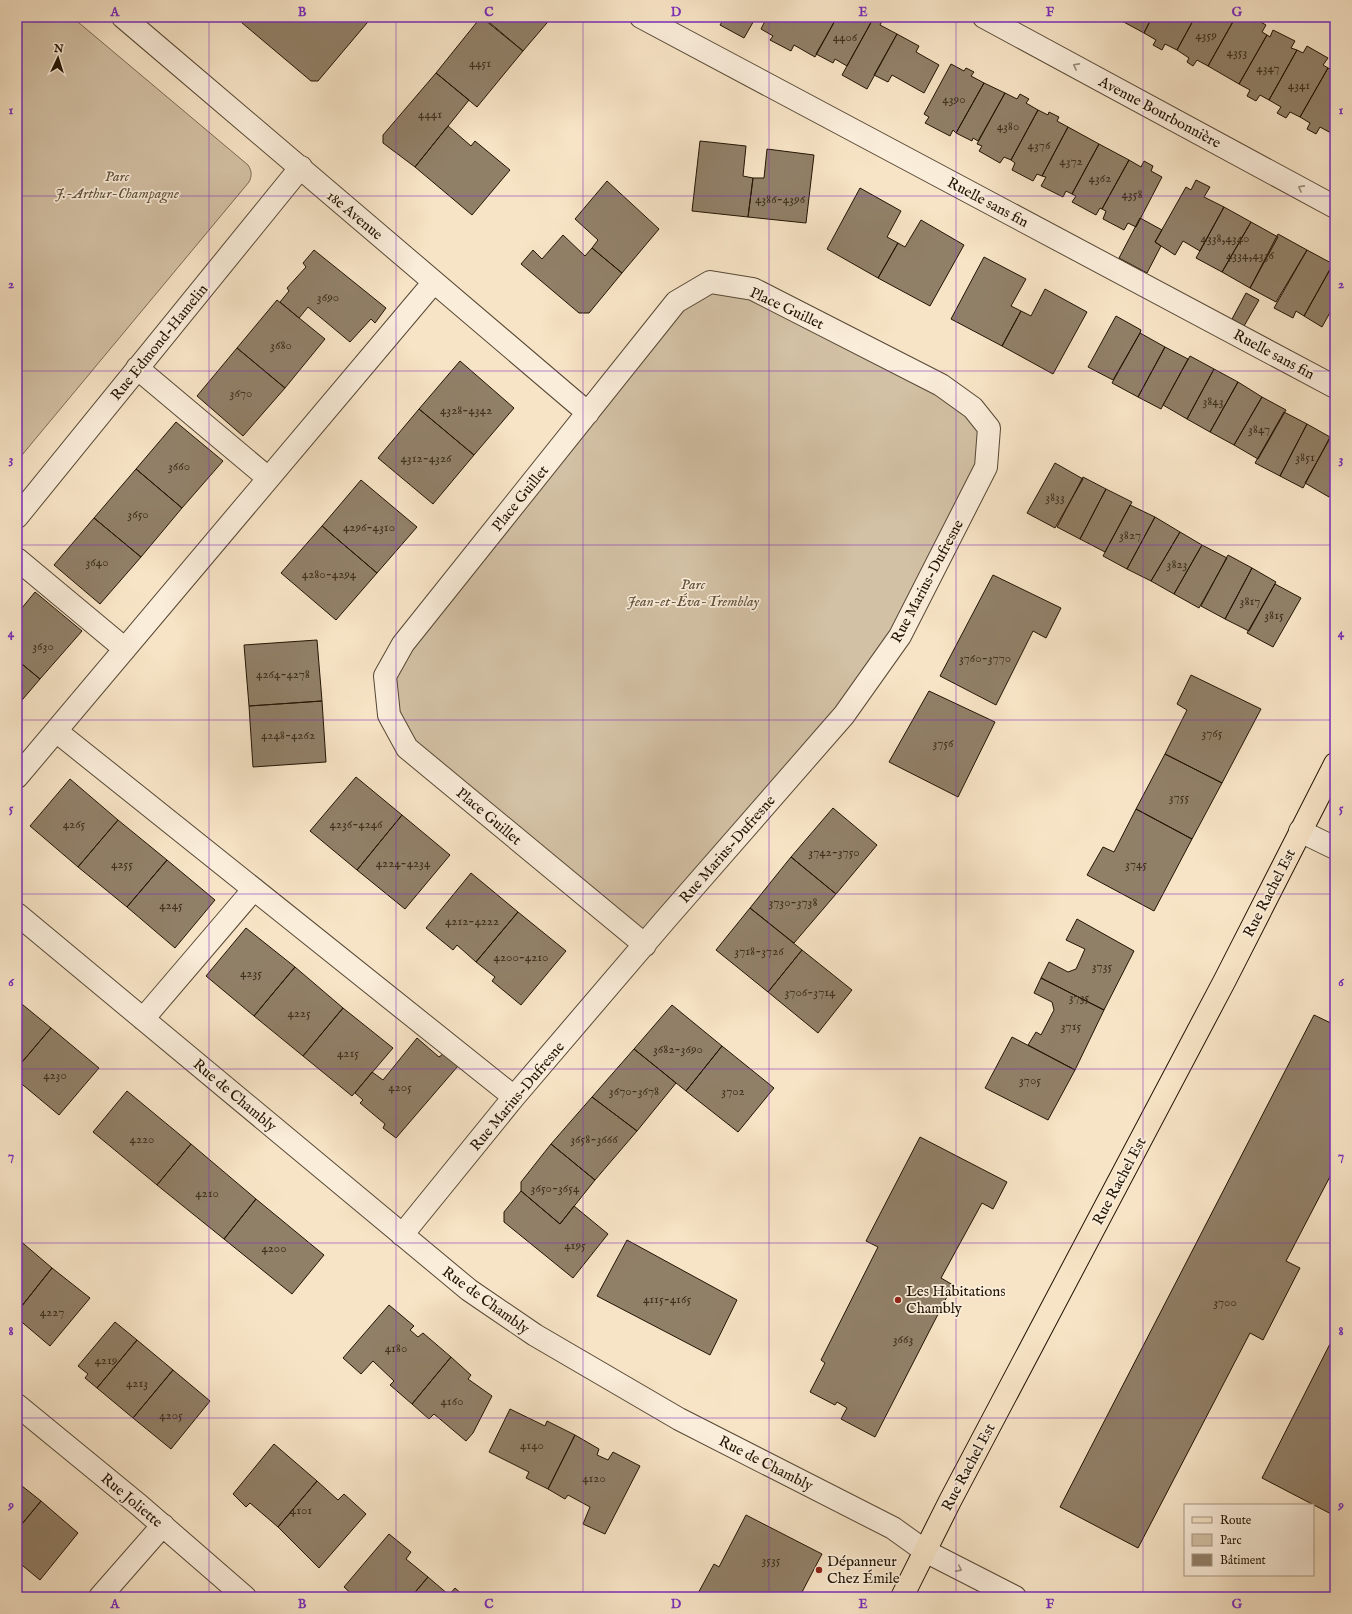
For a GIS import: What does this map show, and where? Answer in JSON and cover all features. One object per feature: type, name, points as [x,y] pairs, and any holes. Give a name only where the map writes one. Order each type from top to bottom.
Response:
[{"type":"main road","name":"Rue Rachel Est","points":[[902,1597],[924,1551],[1225,980],[1335,764]]},
{"type":"street","name":"18e Avenue","points":[[123,17],[588,413]]},
{"type":"street","name":"Ruelle sans fin","points":[[641,17],[1335,387]]},
{"type":"street","name":"Avenue Bourbonnière","points":[[984,17],[1335,207]]},
{"type":"street","name":"Rue Edmond-Hamelin","points":[[17,517],[301,168]]},
{"type":"street","points":[[17,777],[434,282]]},
{"type":"street","name":"Place Guillet","points":[[644,945],[407,748],[389,715],[385,676],[403,644],[676,302],[710,282],[753,289],[940,385],[974,408],[989,428]]},
{"type":"street","points":[[137,368],[268,478]]},
{"type":"street","name":"Rue Marius-Dufresne","points":[[402,1235],[514,1097],[844,715],[900,636],[986,467],[989,428]]},
{"type":"street","points":[[17,559],[125,649]]},
{"type":"street","points":[[56,731],[514,1097]]},
{"type":"street","points":[[1300,831],[1335,848]]},
{"type":"street","points":[[143,1019],[254,889]]},
{"type":"street","name":"Rue de Chambly","points":[[17,914],[469,1290],[536,1335],[679,1419],[893,1528],[924,1551],[1015,1597]]},
{"type":"street","name":"Rue Joliette","points":[[17,1404],[163,1525],[245,1597]]},
{"type":"street","points":[[100,1597],[163,1525]]},
{"type":"green space","name":"Parc J.-Arthur-Champagne","points":[[17,17],[72,17],[248,165],[251,178],[17,461]]},
{"type":"green space","name":"Parc Jean-et-Éva-Tremblay","points":[[710,282],[753,289],[973,408],[986,467],[900,636],[645,945],[407,748],[389,715],[403,644],[676,302]]},
{"type":"building","points":[[235,17],[372,17],[318,81],[311,81]]},
{"type":"building","points":[[481,17],[523,51],[477,107],[436,73]]},
{"type":"building","points":[[483,17],[552,17],[523,51]]},
{"type":"building","points":[[725,17],[756,17],[744,38],[720,25]]},
{"type":"building","points":[[767,17],[837,17],[815,57],[794,45],[791,51],[770,40],[773,36],[761,29]]},
{"type":"building","points":[[837,17],[874,17],[847,66],[835,59],[833,63],[816,54]]},
{"type":"building","points":[[874,17],[882,21],[880,25],[897,34],[867,89],[842,75]]},
{"type":"building","points":[[1121,17],[1152,17],[1144,33],[1120,20]]},
{"type":"building","points":[[1152,17],[1195,17],[1177,50],[1165,44],[1162,50],[1153,45],[1156,40],[1144,33]]},
{"type":"building","points":[[1195,17],[1235,18],[1208,66],[1197,60],[1193,66],[1187,62],[1189,58],[1177,50]]},
{"type":"building","points":[[1243,17],[1252,17],[1266,25],[1262,32],[1267,35],[1239,84],[1208,66],[1235,18],[1241,21]]},
{"type":"building","points":[[1273,30],[1295,41],[1291,48],[1297,50],[1269,100],[1260,95],[1256,101],[1247,96],[1250,90],[1239,84],[1267,35],[1270,37]]},
{"type":"building","points":[[897,34],[919,46],[916,52],[939,65],[924,93],[892,75],[888,82],[874,75]]},
{"type":"building","points":[[1307,46],[1328,58],[1323,65],[1328,68],[1300,117],[1290,112],[1286,118],[1277,113],[1281,107],[1269,100],[1297,50],[1303,53]]},
{"type":"building","points":[[951,64],[964,71],[966,68],[974,72],[971,76],[984,83],[956,133],[953,130],[950,136],[925,123],[929,117],[924,114]]},
{"type":"building","points":[[1335,66],[1335,125],[1331,133],[1320,127],[1316,134],[1307,129],[1310,123],[1300,117],[1328,68],[1333,70]]},
{"type":"building","points":[[436,73],[469,100],[415,167],[383,143],[383,135]]},
{"type":"building","points":[[984,83],[1005,93],[978,141],[973,138],[972,141],[956,133]]},
{"type":"building","points":[[1005,93],[1017,99],[1020,94],[1029,99],[1026,103],[1038,110],[1011,160],[1004,157],[1000,163],[979,151],[982,146],[977,144]]},
{"type":"building","points":[[1038,110],[1048,115],[1049,112],[1059,117],[1057,121],[1068,127],[1042,176],[1037,174],[1033,181],[1012,170],[1015,163],[1011,160]]},
{"type":"building","points":[[448,126],[471,146],[475,141],[510,170],[472,215],[415,167]]},
{"type":"building","points":[[1068,127],[1099,144],[1072,194],[1066,191],[1063,197],[1041,186],[1046,177],[1042,176]]},
{"type":"building","points":[[700,141],[746,146],[743,176],[753,178],[748,217],[692,211]]},
{"type":"building","points":[[1099,144],[1129,160],[1102,209],[1100,208],[1096,215],[1072,202],[1076,196],[1072,194]]},
{"type":"building","points":[[767,149],[814,155],[806,223],[748,217],[753,178],[764,178]]},
{"type":"building","points":[[1129,160],[1141,167],[1144,161],[1153,166],[1151,171],[1162,177],[1136,227],[1128,223],[1124,230],[1103,219],[1106,211],[1102,209]]},
{"type":"building","points":[[1196,180],[1210,187],[1204,197],[1224,207],[1200,251],[1183,241],[1175,255],[1155,242],[1186,187],[1191,190]]},
{"type":"building","points":[[607,181],[659,229],[622,273],[592,248],[598,240],[575,219]]},
{"type":"building","points":[[860,188],[901,211],[887,237],[898,243],[878,278],[827,249]]},
{"type":"building","points":[[1224,207],[1251,222],[1222,272],[1196,258]]},
{"type":"building","points":[[1140,218],[1162,230],[1155,242],[1161,246],[1147,273],[1119,258]]},
{"type":"building","points":[[921,220],[964,245],[930,306],[878,278],[898,243],[905,247]]},
{"type":"building","points":[[1251,222],[1278,237],[1250,288],[1222,272]]},
{"type":"building","points":[[1278,234],[1307,250],[1276,302],[1250,288]]},
{"type":"building","points":[[563,235],[585,256],[592,248],[622,273],[589,313],[579,313],[521,264],[533,250],[542,259]]},
{"type":"building","points":[[314,250],[386,308],[375,323],[371,319],[350,342],[308,307],[299,318],[280,302],[289,291],[287,288],[306,267],[303,263]]},
{"type":"building","points":[[1307,250],[1333,264],[1304,316],[1296,311],[1293,318],[1274,308]]},
{"type":"building","points":[[984,257],[1026,279],[1011,306],[1021,311],[1002,346],[951,319]]},
{"type":"building","points":[[1333,264],[1335,265],[1335,308],[1333,307],[1322,327],[1304,316]]},
{"type":"building","points":[[1045,289],[1087,312],[1053,374],[1002,346],[1021,311],[1031,316]]},
{"type":"building","points":[[1246,293],[1259,300],[1244,326],[1232,319]]},
{"type":"building","points":[[277,300],[325,339],[285,388],[237,348]]},
{"type":"building","points":[[1116,316],[1141,330],[1113,380],[1088,367]]},
{"type":"building","points":[[1140,333],[1165,347],[1138,397],[1112,383]]},
{"type":"building","points":[[1165,347],[1188,359],[1161,409],[1138,397]]},
{"type":"building","points":[[237,348],[285,388],[243,436],[197,396]]},
{"type":"building","points":[[1190,356],[1214,369],[1187,419],[1163,405]]},
{"type":"building","points":[[460,361],[514,408],[474,455],[419,409]]},
{"type":"building","points":[[1214,369],[1238,382],[1210,432],[1187,419]]},
{"type":"building","points":[[1238,382],[1262,397],[1234,445],[1210,432]]},
{"type":"building","points":[[1262,397],[1286,410],[1258,459],[1234,445]]},
{"type":"building","points":[[419,409],[474,455],[433,504],[378,458]]},
{"type":"building","points":[[1284,412],[1307,424],[1280,476],[1255,463]]},
{"type":"building","points":[[176,422],[223,461],[182,508],[136,469]]},
{"type":"building","points":[[1307,424],[1330,437],[1303,488],[1280,476]]},
{"type":"building","points":[[1333,433],[1335,434],[1335,487],[1329,497],[1305,483]]},
{"type":"building","points":[[1055,463],[1083,479],[1055,528],[1027,513]]},
{"type":"building","points":[[136,469],[182,508],[141,557],[94,518]]},
{"type":"building","points":[[1083,477],[1106,489],[1080,539],[1057,527]]},
{"type":"building","points":[[361,480],[417,527],[377,573],[322,526]]},
{"type":"building","points":[[1106,489],[1132,502],[1105,552],[1080,539]]},
{"type":"building","points":[[1130,505],[1155,517],[1127,569],[1103,556]]},
{"type":"building","points":[[1155,517],[1180,532],[1151,581],[1127,569]]},
{"type":"building","points":[[94,518],[141,557],[100,604],[54,565]]},
{"type":"building","points":[[322,526],[377,573],[336,620],[281,573]]},
{"type":"building","points":[[1180,532],[1202,545],[1174,594],[1151,581]]},
{"type":"building","points":[[1202,545],[1227,558],[1199,608],[1174,594]]},
{"type":"building","points":[[1228,555],[1252,568],[1225,619],[1201,606]]},
{"type":"building","points":[[1252,568],[1276,582],[1249,631],[1225,619]]},
{"type":"building","points":[[993,575],[1061,608],[1046,638],[1033,631],[996,705],[940,676]]},
{"type":"building","points":[[1275,584],[1301,598],[1273,647],[1247,633]]},
{"type":"building","points":[[35,592],[82,631],[40,679],[17,660],[17,614]]},
{"type":"building","points":[[317,640],[322,701],[249,706],[244,645]]},
{"type":"building","points":[[17,660],[40,679],[17,706]]},
{"type":"building","points":[[1191,675],[1261,709],[1222,783],[1165,754],[1187,710],[1177,704]]},
{"type":"building","points":[[929,691],[995,722],[958,797],[889,762]]},
{"type":"building","points":[[322,701],[326,762],[253,767],[249,706]]},
{"type":"building","points":[[1165,754],[1222,783],[1192,839],[1136,809]]},
{"type":"building","points":[[356,777],[402,815],[357,870],[310,831]]},
{"type":"building","points":[[70,779],[118,820],[78,867],[30,826]]},
{"type":"building","points":[[833,808],[877,845],[836,894],[791,857]]},
{"type":"building","points":[[1136,809],[1192,839],[1154,911],[1087,875],[1103,847],[1114,852]]},
{"type":"building","points":[[402,815],[450,855],[405,909],[357,870]]},
{"type":"building","points":[[118,820],[167,860],[127,907],[78,867]]},
{"type":"building","points":[[791,857],[836,894],[794,943],[750,908]]},
{"type":"building","points":[[167,860],[215,900],[175,948],[127,907]]},
{"type":"building","points":[[471,873],[518,912],[476,962],[457,945],[453,950],[426,928]]},
{"type":"building","points":[[750,908],[802,950],[768,992],[716,950]]},
{"type":"building","points":[[518,912],[566,951],[521,1005],[492,981],[495,977],[476,962]]},
{"type":"building","points":[[1077,919],[1134,951],[1104,1010],[1041,978],[1049,962],[1068,972],[1076,969],[1085,949],[1066,940]]},
{"type":"building","points":[[246,928],[295,967],[254,1016],[206,976]]},
{"type":"building","points":[[802,950],[852,990],[818,1033],[768,992]]},
{"type":"building","points":[[295,967],[343,1008],[303,1056],[254,1016]]},
{"type":"building","points":[[1041,978],[1104,1010],[1075,1070],[1028,1045],[1036,1032],[1041,1035],[1054,1010],[1052,1002],[1034,993]]},
{"type":"building","points":[[17,1000],[51,1028],[17,1068]]},
{"type":"building","points":[[672,1005],[722,1046],[686,1091],[634,1049]]},
{"type":"building","points":[[343,1008],[393,1048],[352,1096],[303,1056]]},
{"type":"building","points":[[1314,1015],[1335,1025],[1335,1167],[1286,1261],[1300,1268],[1263,1340],[1250,1333],[1138,1548],[1060,1507]]},
{"type":"building","points":[[51,1028],[99,1068],[59,1115],[17,1080],[17,1068]]},
{"type":"building","points":[[1012,1037],[1075,1070],[1048,1120],[985,1088]]},
{"type":"building","points":[[417,1038],[439,1057],[443,1054],[458,1066],[396,1138],[383,1128],[385,1124],[360,1103],[363,1100],[355,1093],[372,1072],[383,1080]]},
{"type":"building","points":[[722,1046],[774,1088],[738,1132],[686,1091]]},
{"type":"building","points":[[634,1049],[676,1083],[637,1131],[592,1097]]},
{"type":"building","points":[[127,1091],[191,1144],[157,1185],[93,1132]]},
{"type":"building","points":[[592,1097],[637,1131],[595,1180],[551,1144]]},
{"type":"building","name":"Les Habitations Chambly","points":[[920,1137],[1007,1182],[993,1209],[982,1203],[941,1278],[953,1285],[875,1437],[841,1419],[847,1408],[837,1402],[835,1405],[810,1392],[825,1363],[821,1360],[878,1247],[866,1241]]},
{"type":"building","points":[[191,1144],[256,1199],[224,1239],[157,1185]]},
{"type":"building","points":[[551,1144],[595,1180],[560,1224],[521,1191],[521,1182]]},
{"type":"building","points":[[521,1191],[560,1224],[574,1206],[608,1234],[573,1278],[504,1222],[504,1212]]},
{"type":"building","points":[[256,1199],[324,1255],[292,1294],[224,1239]]},
{"type":"building","points":[[18,1239],[52,1268],[17,1312],[17,1240]]},
{"type":"building","points":[[627,1240],[737,1300],[710,1355],[597,1296]]},
{"type":"building","points":[[52,1268],[90,1298],[50,1346],[17,1318],[17,1312]]},
{"type":"building","points":[[389,1305],[414,1326],[410,1330],[418,1337],[423,1333],[451,1357],[412,1404],[390,1385],[394,1381],[373,1361],[361,1374],[343,1358]]},
{"type":"building","points":[[115,1322],[137,1340],[97,1388],[85,1378],[88,1374],[78,1366]]},
{"type":"building","points":[[1335,1334],[1335,1516],[1262,1478]]},
{"type":"building","points":[[137,1340],[173,1370],[133,1418],[97,1388]]},
{"type":"building","points":[[451,1357],[471,1375],[468,1379],[492,1396],[473,1433],[466,1441],[434,1414],[429,1419],[412,1404]]},
{"type":"building","points":[[173,1370],[210,1401],[171,1449],[133,1418]]},
{"type":"building","points":[[510,1409],[545,1426],[547,1421],[575,1435],[548,1489],[526,1478],[529,1472],[489,1452]]},
{"type":"building","points":[[575,1435],[599,1449],[597,1455],[608,1460],[613,1452],[640,1466],[605,1534],[583,1524],[590,1507],[568,1495],[565,1499],[548,1489]]},
{"type":"building","points":[[274,1444],[317,1481],[278,1527],[250,1503],[246,1507],[233,1494]]},
{"type":"building","points":[[317,1481],[338,1500],[344,1494],[366,1514],[319,1568],[278,1527]]},
{"type":"building","points":[[17,1482],[41,1501],[17,1530]]},
{"type":"building","points":[[41,1501],[78,1533],[40,1580],[17,1561],[17,1530]]},
{"type":"building","points":[[746,1515],[822,1554],[801,1594],[794,1593],[792,1597],[696,1597],[714,1564],[719,1567]]},
{"type":"building","points":[[389,1534],[411,1552],[406,1559],[428,1577],[411,1597],[355,1597],[344,1587]]},
{"type":"building","points":[[428,1577],[449,1595],[455,1588],[465,1597],[411,1597]]},
{"type":"place","name":"Les Habitations Chambly","points":[[898,1300]]},
{"type":"place","name":"Dépanneur Chez Émile","points":[[819,1570]]}]
